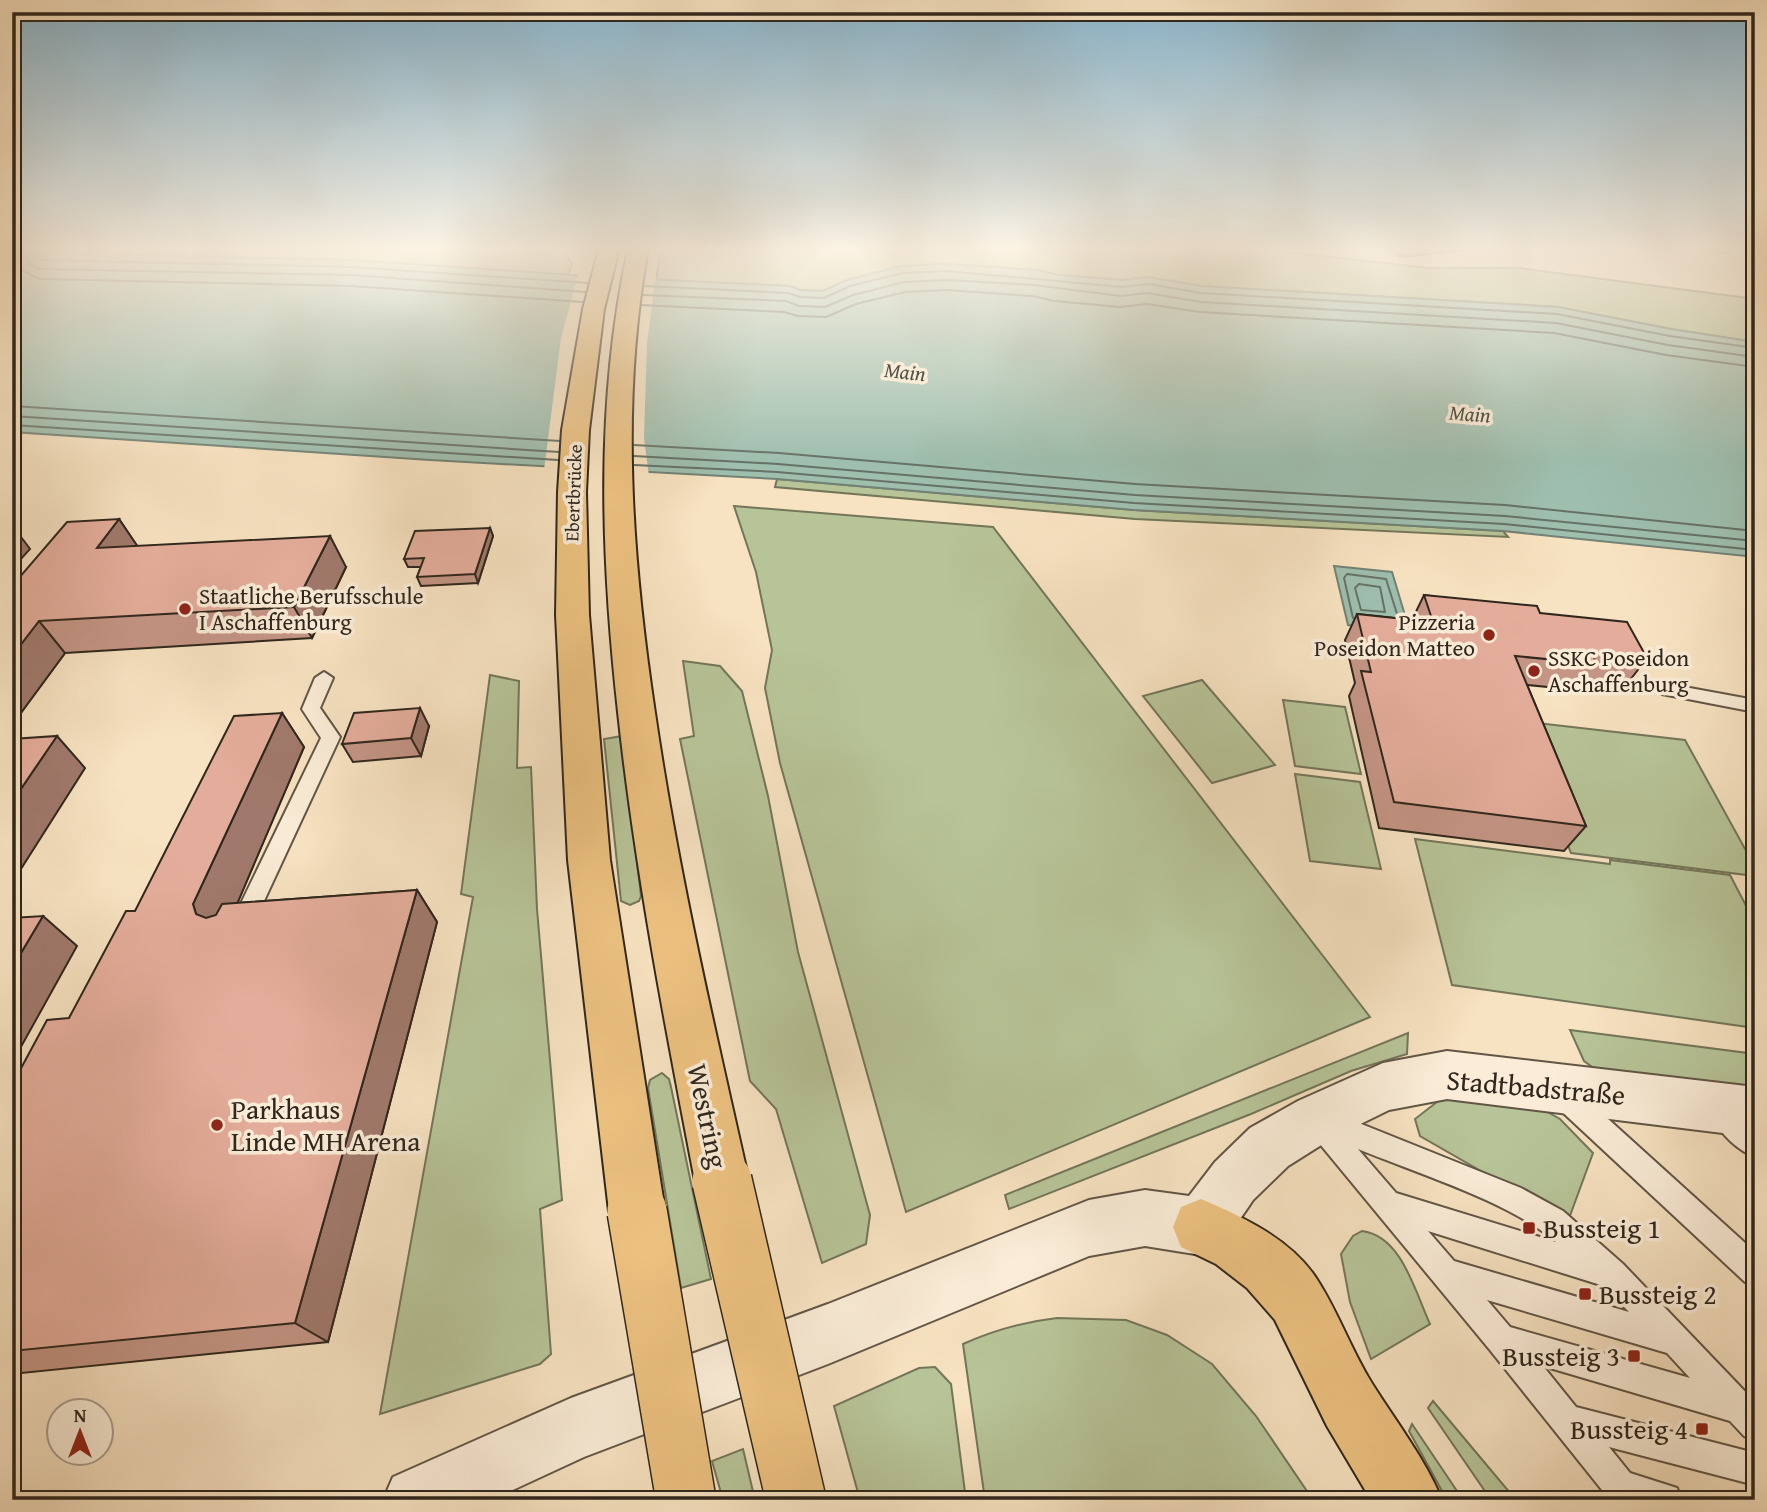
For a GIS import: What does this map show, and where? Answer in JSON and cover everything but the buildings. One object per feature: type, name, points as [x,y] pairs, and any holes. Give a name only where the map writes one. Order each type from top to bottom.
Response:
[{"type":"highway","name":"Ebertbrücke","points":[[593,320],[585,353],[574,445],[572,593],[592,884],[607,1012],[637,1211],[686,1500]]},
{"type":"highway","name":"Ebertbrücke","points":[[626,320],[621,352],[617,442],[621,562],[638,729]]},
{"type":"highway","name":"Westring","points":[[638,729],[682,992],[722,1181],[796,1500]]},
{"type":"highway","points":[[1201,1227],[1236,1244],[1268,1268],[1296,1299],[1349,1404],[1409,1500]]},
{"type":"street","name":"Stadtbadstraße","points":[[1201,1227],[1234,1181],[1269,1147],[1316,1119],[1383,1087],[1447,1075],[1733,1109]]},
{"type":"street","points":[[416,1500],[571,1430],[828,1334],[1089,1228],[1127,1217],[1162,1217],[1201,1227]]},
{"type":"lane","points":[[236,938],[331,737],[311,709],[324,678]]},
{"type":"lane","points":[[1668,690],[1755,706]]},
{"type":"lane","points":[[1556,1087],[1588,1121],[1755,1272]]},
{"type":"lane","points":[[1733,1109],[1755,1144]]},
{"type":"lane","points":[[1316,1119],[1501,1339],[1625,1493],[1665,1500]]},
{"type":"lane","points":[[1316,1119],[1511,1198],[1553,1221],[1613,1274],[1747,1417]]},
{"type":"lane","points":[[1389,1205],[1613,1274]]},
{"type":"lane","points":[[1446,1273],[1676,1341]]},
{"type":"lane","points":[[1501,1339],[1747,1417]]},
{"type":"lane","points":[[1565,1420],[1755,1469]]},
{"type":"shaded area","points":[[1623,320],[1755,320],[1755,342]]},
{"type":"shaded area","points":[[777,479],[1134,510],[1503,531],[1508,537],[1135,519],[775,487]]},
{"type":"shaded area","points":[[734,506],[993,527],[1370,1017],[906,1212],[780,763],[765,688],[772,650],[756,572]]},
{"type":"shaded area","points":[[683,661],[720,666],[742,691],[768,796],[798,952],[870,1215],[866,1244],[822,1263],[776,1109],[750,1081],[680,739],[694,736]]},
{"type":"shaded area","points":[[490,675],[519,681],[517,768],[531,767],[537,909],[562,1200],[540,1209],[551,1354],[540,1364],[380,1414],[473,897],[461,894]]},
{"type":"shaded area","points":[[1202,680],[1275,765],[1212,783],[1143,696]]},
{"type":"shaded area","points":[[1283,700],[1345,707],[1361,774],[1295,766]]},
{"type":"shaded area","points":[[1520,721],[1685,740],[1755,867],[1755,876],[1571,853]]},
{"type":"shaded area","points":[[622,736],[641,896],[639,901],[630,905],[621,901],[604,739]]},
{"type":"shaded area","points":[[1295,774],[1360,782],[1381,869],[1310,861]]},
{"type":"shaded area","points":[[1415,839],[1610,864],[1610,860],[1730,875],[1755,923],[1755,1028],[1452,985]]},
{"type":"shaded area","points":[[1570,1030],[1755,1054],[1755,1093],[1595,1069],[1584,1061]]},
{"type":"shaded area","points":[[1408,1033],[1407,1054],[1351,1071],[1251,1114],[1009,1209],[1005,1195]]},
{"type":"shaded area","points":[[662,1073],[669,1079],[671,1087],[711,1279],[681,1288],[648,1088],[650,1080]]},
{"type":"shaded area","points":[[1442,1098],[1535,1105],[1560,1119],[1593,1153],[1568,1221],[1420,1136],[1415,1119]]},
{"type":"shaded area","points":[[1362,1231],[1376,1235],[1397,1254],[1430,1324],[1371,1359],[1350,1302],[1341,1254],[1353,1236]]},
{"type":"shaded area","points":[[1057,1318],[1126,1320],[1167,1335],[1212,1364],[1256,1416],[1313,1500],[985,1500],[963,1344],[1009,1327]]},
{"type":"shaded area","points":[[935,1367],[951,1384],[966,1500],[860,1500],[834,1406],[919,1368]]},
{"type":"shaded area","points":[[1433,1401],[1516,1500],[1491,1500],[1428,1408]]},
{"type":"shaded area","points":[[1412,1424],[1463,1500],[1447,1500],[1409,1431]]},
{"type":"shaded area","points":[[743,1449],[755,1500],[723,1500],[712,1461]]},
{"type":"water","name":"Main","points":[[12,320],[1623,320],[1755,342],[1755,557],[1503,531],[1134,510],[777,479],[430,460],[12,432]]},
{"type":"water","points":[[1334,566],[1392,572],[1410,632],[1348,625]]},
{"type":"pier","points":[[566,320],[650,320],[644,438],[649,476],[544,470],[561,338]]},
{"type":"place","name":"Staatliche Berufsschule I Aschaffenburg","points":[[185,609]]},
{"type":"place","name":"Pizzeria Poseidon Matteo","points":[[1489,635]]},
{"type":"place","name":"SSKC Poseidon Aschaffenburg","points":[[1534,671]]},
{"type":"place","name":"Parkhaus Linde MH Arena","points":[[217,1125]]},
{"type":"place","name":"Bussteig 1","points":[[1529,1228]]},
{"type":"place","name":"Bussteig 2","points":[[1585,1294]]},
{"type":"place","name":"Bussteig 3","points":[[1634,1356]]},
{"type":"place","name":"Bussteig 4","points":[[1702,1429]]}]
